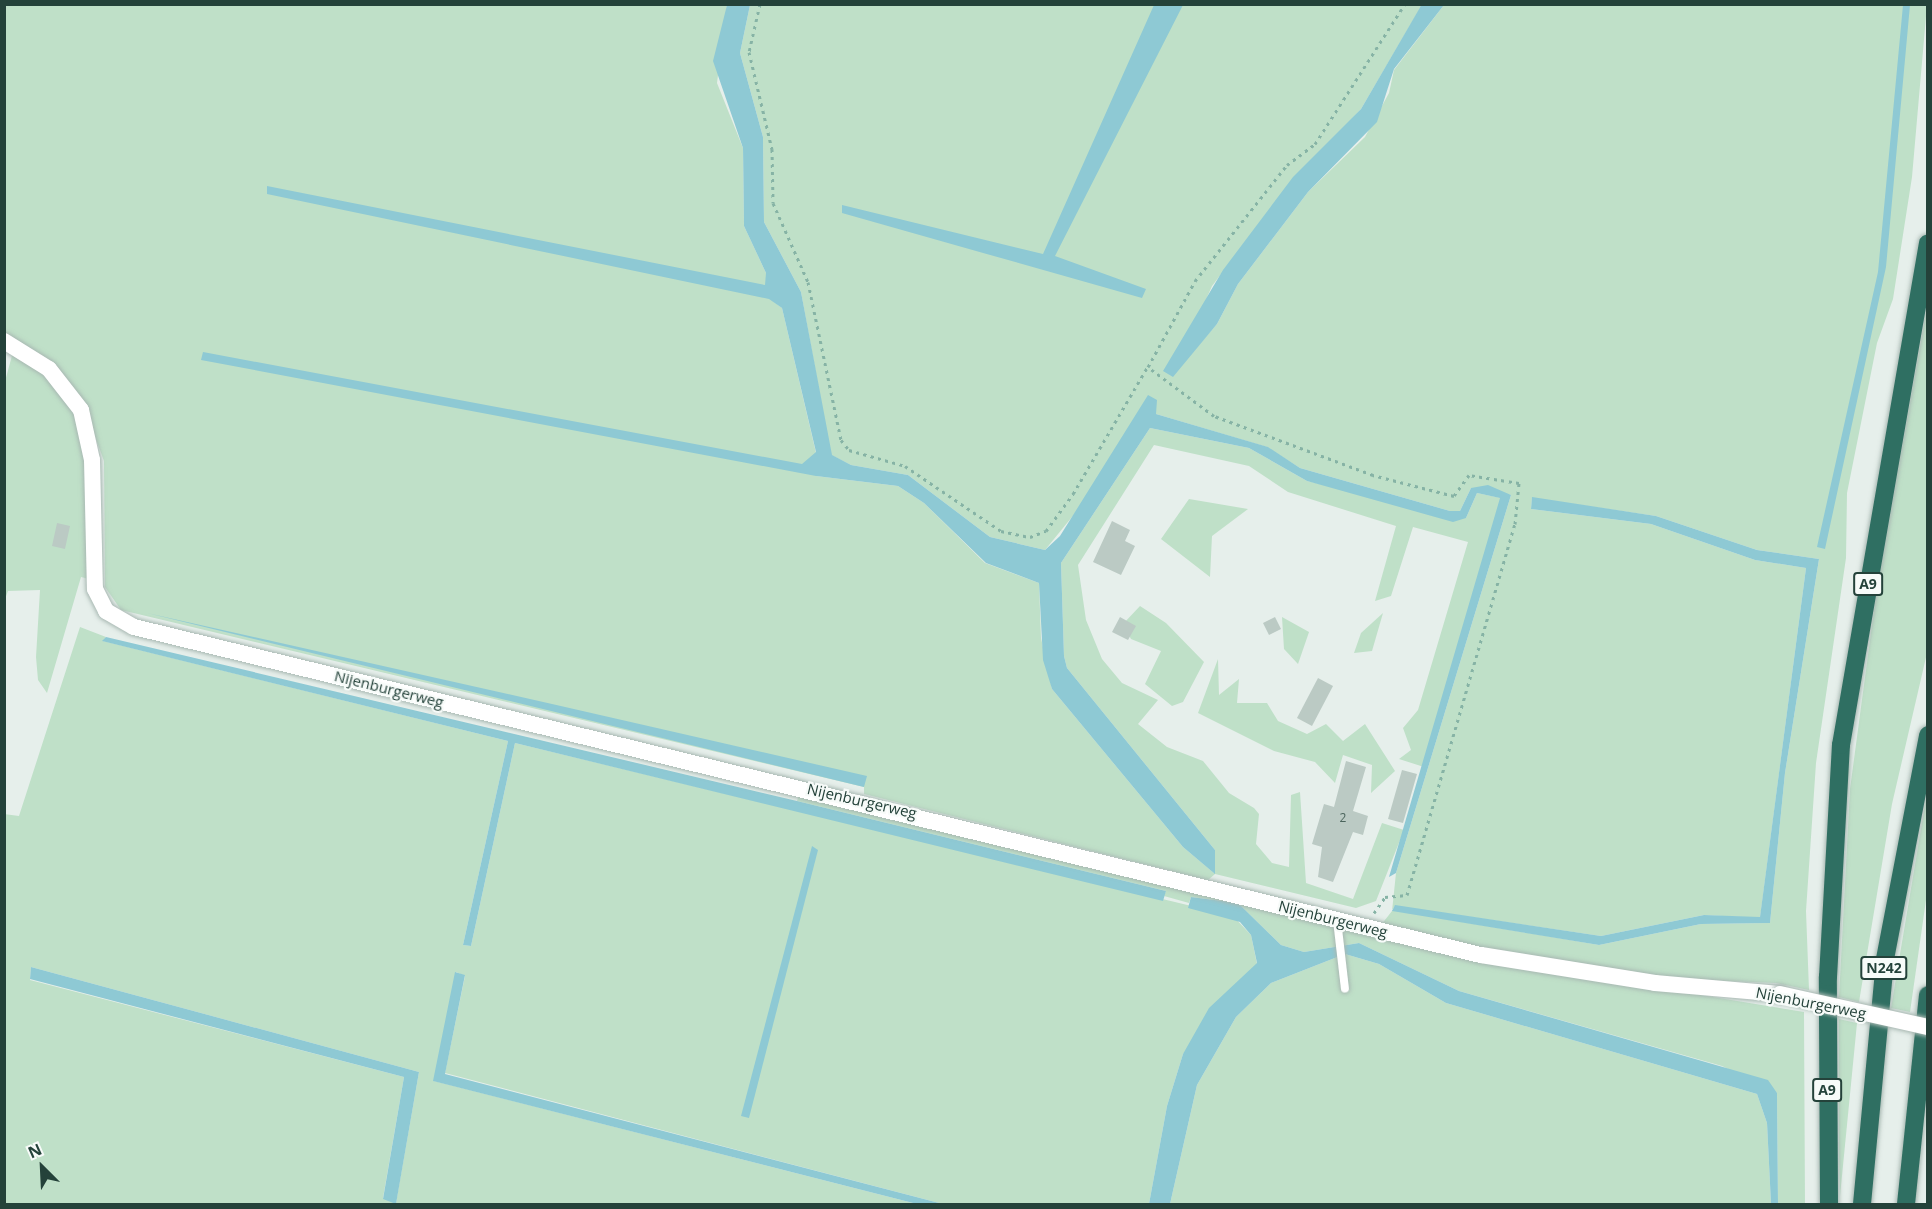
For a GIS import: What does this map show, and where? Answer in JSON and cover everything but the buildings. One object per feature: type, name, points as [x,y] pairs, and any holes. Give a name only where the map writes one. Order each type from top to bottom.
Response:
[{"type":"highway","name":"A9","points":[[1829,1204],[1828,977],[1841,745],[1928,243]]},
{"type":"highway","name":"N242","points":[[1862,1204],[1885,959],[1928,735]]},
{"type":"highway","points":[[1906,1204],[1928,995]]},
{"type":"street","name":"Nijenburgerweg","points":[[4,341],[49,369],[81,410],[91,443],[95,590],[106,611],[134,627],[1364,927],[1605,976],[1780,994],[1928,1027]]},
{"type":"lane","points":[[1337,920],[1336,942],[1345,988]]},
{"type":"path","points":[[760,4],[749,52],[772,149],[773,203],[808,282],[841,440],[849,450],[904,466],[1001,531],[1030,537],[1046,531],[1073,494],[1148,367],[1195,281],[1287,165],[1315,144],[1405,4]]},
{"type":"path","points":[[1148,367],[1214,416],[1372,475],[1454,496],[1469,475],[1520,483],[1515,524],[1407,895],[1385,897],[1364,927]]},
{"type":"green space","points":[[4,5],[727,5],[717,83],[743,148],[744,226],[766,273],[769,298],[782,308],[816,453],[816,476],[898,486],[924,503],[985,563],[1039,583],[1041,638],[1052,689],[1183,847],[1214,873],[1215,850],[1067,668],[1064,656],[1061,563],[1150,428],[1249,448],[1307,481],[1466,518],[1477,493],[1501,498],[1424,767],[1399,759],[1411,750],[1403,728],[1418,710],[1468,542],[1413,527],[1391,596],[1375,601],[1396,526],[1288,492],[1249,466],[1154,445],[1078,565],[1086,620],[1102,659],[1122,683],[1158,700],[1138,724],[1167,747],[1203,761],[1229,793],[1254,808],[1259,814],[1256,844],[1272,863],[1289,867],[1291,795],[1300,792],[1306,883],[1353,899],[1382,823],[1404,830],[1376,901],[1356,908],[1215,874],[1208,880],[864,794],[864,787],[121,610],[105,587],[104,461],[85,409],[5,335]]},
{"type":"green space","points":[[750,5],[1422,5],[1361,109],[1276,201],[1212,286],[1172,376],[1217,324],[1238,284],[1308,192],[1365,137],[1389,93],[1394,70],[1444,5],[1927,5],[1912,177],[1893,299],[1877,343],[1847,493],[1846,558],[1816,763],[1806,911],[1809,990],[1776,983],[1680,979],[1459,944],[1381,925],[1392,911],[1392,910],[1396,873],[1511,495],[1471,488],[1460,511],[1450,511],[1300,468],[1267,447],[1156,414],[1045,550],[990,537],[908,475],[851,465],[831,455],[801,292],[764,222],[763,137],[740,53]],"holes":[[[1532,498],[1656,516],[1757,550],[1819,559],[1785,773],[1770,923],[1701,924],[1599,945],[1392,910],[1395,906],[1601,936],[1704,915],[1760,918],[1806,568],[1755,560],[1651,524],[1531,509]]]},
{"type":"green space","points":[[1927,307],[1927,653],[1892,804],[1859,1002],[1839,997],[1850,789],[1877,588]]},
{"type":"green space","points":[[13,352],[39,369],[78,418],[86,449],[89,579],[81,577],[47,693],[38,680],[36,657],[40,590],[8,591],[5,599],[4,385]]},
{"type":"green space","points":[[1189,499],[1248,509],[1212,536],[1210,577],[1161,539]]},
{"type":"green space","points":[[1140,606],[1166,623],[1204,662],[1183,702],[1172,706],[1145,684],[1161,651],[1131,639],[1123,624]]},
{"type":"green space","points":[[1383,613],[1372,651],[1354,653],[1361,633]]},
{"type":"green space","points":[[1282,617],[1309,632],[1298,664],[1284,649]]},
{"type":"green space","points":[[80,627],[106,637],[103,641],[508,741],[463,945],[471,946],[515,743],[1233,916],[1251,935],[1257,964],[1183,1054],[1167,1106],[1149,1204],[943,1204],[445,1073],[465,976],[456,972],[434,1081],[917,1204],[5,1204],[4,814],[19,816]],"holes":[[[31,967],[419,1072],[396,1203],[383,1198],[404,1077],[30,980]]]},
{"type":"green space","points":[[1218,659],[1219,695],[1239,679],[1237,703],[1267,703],[1278,721],[1307,734],[1326,724],[1343,741],[1365,724],[1395,771],[1371,793],[1372,765],[1343,755],[1335,783],[1315,762],[1274,751],[1198,713]]},
{"type":"green space","points":[[801,788],[1426,950],[1804,1012],[1805,1204],[1778,1204],[1777,1093],[1722,1066],[1459,991],[1359,943],[1304,952],[1281,945],[1238,903],[1191,897],[1189,903],[1164,896],[1166,891],[797,801]]},
{"type":"green space","points":[[1927,793],[1927,893],[1910,1012],[1891,1008]]},
{"type":"green space","points":[[1345,954],[1379,964],[1446,1003],[1757,1094],[1767,1123],[1771,1204],[1170,1204],[1197,1085],[1236,1017],[1271,983]]},
{"type":"green space","points":[[1839,1019],[1857,1023],[1840,1196],[1839,1153]]},
{"type":"water","points":[[1422,4],[1444,5],[1394,69],[1377,122],[1308,192],[1238,284],[1217,324],[1173,377],[1163,371],[1223,270],[1293,177],[1361,109]]},
{"type":"water","points":[[727,5],[750,5],[740,53],[763,137],[764,222],[801,292],[832,455],[851,465],[908,475],[990,537],[1045,550],[1060,536],[1148,395],[1157,400],[1156,414],[1268,447],[1300,468],[1450,511],[1460,511],[1471,488],[1488,485],[1511,495],[1396,873],[1389,877],[1500,498],[1477,493],[1466,518],[1453,522],[1307,481],[1249,448],[1150,428],[1061,563],[1064,656],[1067,668],[1215,850],[1215,874],[1183,847],[1052,689],[1043,660],[1039,583],[986,563],[924,503],[898,486],[816,476],[201,360],[203,352],[802,464],[816,452],[782,308],[769,299],[267,194],[267,186],[765,285],[766,273],[744,226],[743,148],[713,61]]},
{"type":"water","points":[[1154,5],[1183,5],[1055,256],[1146,289],[1142,298],[842,213],[842,205],[1043,254]]},
{"type":"water","points":[[1903,5],[1910,5],[1886,267],[1825,549],[1817,547],[1878,272]]},
{"type":"water","points":[[1532,497],[1656,516],[1757,550],[1819,559],[1785,773],[1770,923],[1701,924],[1599,945],[1392,911],[1395,905],[1601,936],[1704,915],[1760,917],[1806,568],[1755,560],[1651,524],[1531,509]]},
{"type":"water","points":[[147,613],[552,704],[867,776],[864,787]]},
{"type":"water","points":[[106,637],[1166,891],[1163,901],[515,743],[471,946],[463,945],[508,741],[102,641]]},
{"type":"water","points":[[812,846],[818,850],[749,1118],[741,1116]]},
{"type":"water","points":[[1191,897],[1238,903],[1281,945],[1304,952],[1359,943],[1459,991],[1768,1080],[1777,1093],[1778,1204],[1771,1204],[1767,1123],[1757,1094],[1446,1003],[1379,964],[1345,954],[1271,983],[1236,1017],[1197,1085],[1170,1204],[1149,1204],[1167,1106],[1183,1054],[1209,1008],[1257,963],[1251,935],[1240,922],[1188,908]]},
{"type":"water","points":[[31,967],[419,1072],[396,1204],[383,1199],[404,1077],[30,979]]},
{"type":"water","points":[[455,972],[465,975],[445,1074],[943,1204],[917,1204],[433,1081]]}]
